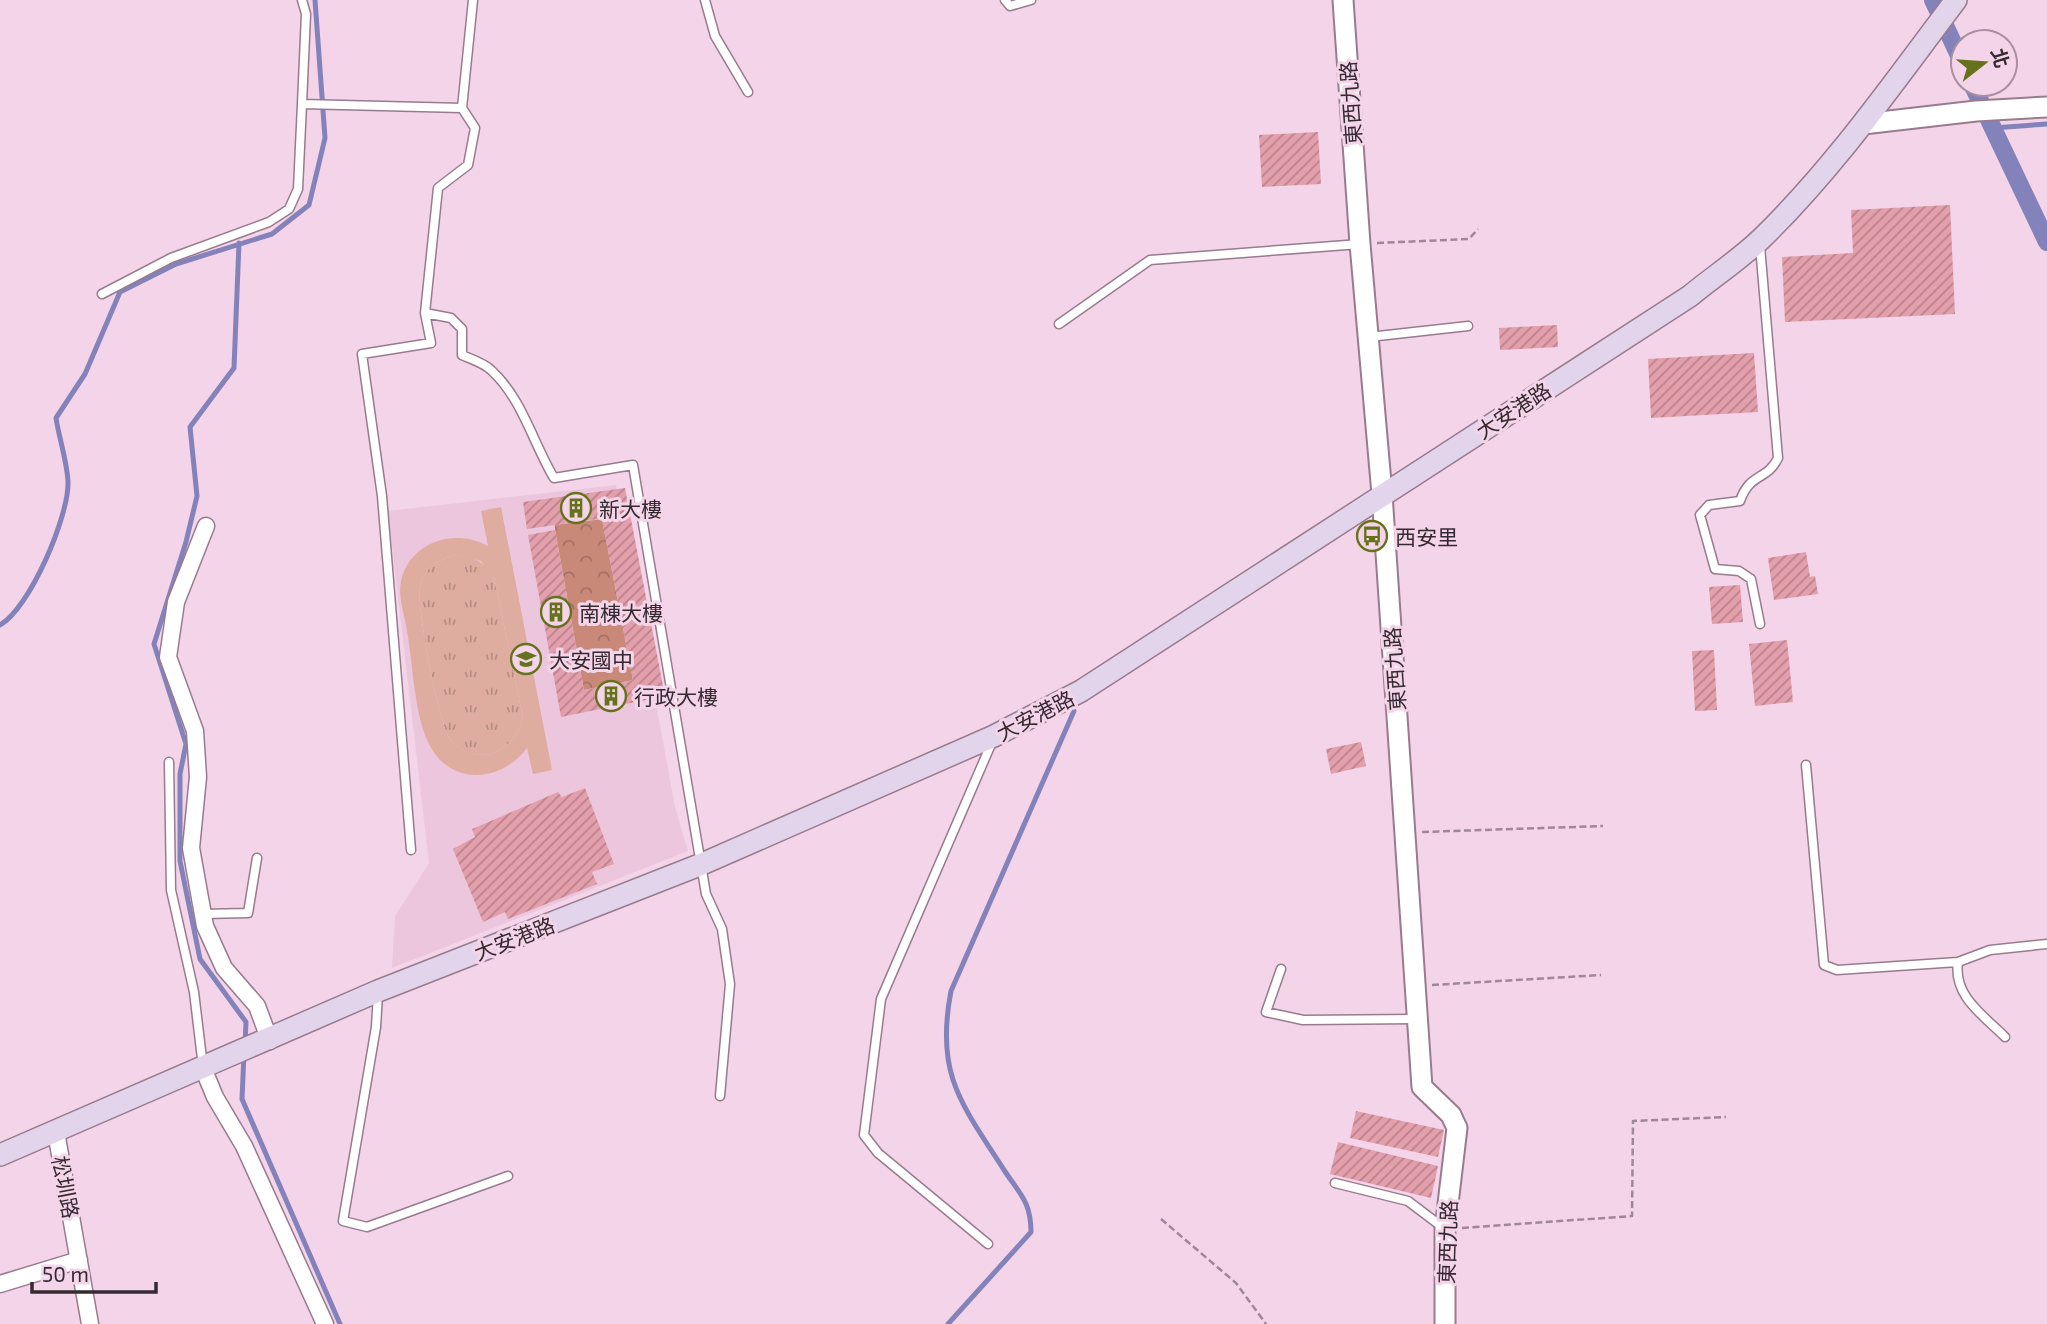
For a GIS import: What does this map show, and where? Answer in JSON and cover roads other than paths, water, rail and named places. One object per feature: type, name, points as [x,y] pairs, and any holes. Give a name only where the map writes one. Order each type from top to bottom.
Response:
[{"type":"main road","name":"大安港路","points":[[0,1154],[270,1041],[378,991],[702,864],[994,736],[1081,691],[1690,296],[1760,240],[1863,124],[1956,0]]},
{"type":"street","name":"東西九路","points":[[1343,0],[1360,244],[1382,494],[1422,1087],[1451,1115],[1457,1128],[1445,1229],[1445,1324]]},
{"type":"street","points":[[1863,124],[1976,111],[2047,107]]},
{"type":"street","points":[[206,526],[176,601],[167,657],[195,731],[198,777],[191,848],[205,926],[224,968],[257,1006],[270,1041]]},
{"type":"street","points":[[203,1068],[215,1097],[244,1146],[325,1324]]},
{"type":"street","name":"松圳路","points":[[56,1132],[90,1324]]},
{"type":"street","points":[[0,1284],[79,1260]]},
{"type":"lane","points":[[102,294],[161,262],[269,222],[289,209],[298,189],[305,104],[306,14],[302,0]]},
{"type":"lane","points":[[411,850],[382,496],[362,354],[431,343],[425,313],[439,188],[468,165],[475,128],[463,108],[473,0]]},
{"type":"lane","points":[[705,0],[715,36],[748,92]]},
{"type":"lane","points":[[1005,0],[1010,6],[1031,0]]},
{"type":"lane","points":[[305,104],[463,108]]},
{"type":"lane","points":[[1760,240],[1778,458],[1773,468],[1746,485],[1740,501],[1709,505],[1700,515],[1715,569],[1739,572],[1751,579],[1760,624]]},
{"type":"lane","points":[[1059,324],[1150,260],[1360,244]]},
{"type":"lane","points":[[425,313],[451,318],[462,329],[462,355],[491,369],[520,408],[537,449],[555,478],[633,465],[706,894],[722,929],[730,985],[720,1096]]},
{"type":"lane","points":[[1369,337],[1468,326]]},
{"type":"lane","points":[[988,1244],[878,1153],[864,1135],[881,999],[994,736]]},
{"type":"lane","points":[[169,762],[171,890],[194,992],[203,1068]]},
{"type":"lane","points":[[1806,765],[1824,965],[1837,971],[1958,962],[1990,950],[2047,944]]},
{"type":"lane","points":[[203,914],[248,913],[257,858]]},
{"type":"lane","points":[[1958,962],[1956,977],[1963,996],[2006,1037]]},
{"type":"lane","points":[[1281,968],[1266,1012],[1303,1020],[1418,1019]]},
{"type":"lane","points":[[378,991],[376,1027],[343,1221],[367,1227],[508,1176]]},
{"type":"lane","points":[[1335,1183],[1408,1201],[1445,1229]]},
{"type":"waterway","points":[[0,625],[23,600],[55,538],[67,497],[68,482],[56,418],[85,374],[120,292],[176,264],[272,234],[309,205],[325,138],[315,0]]},
{"type":"waterway","points":[[1933,0],[1949,34]]},
{"type":"waterway","points":[[1979,98],[2047,242]]},
{"type":"waterway","points":[[1993,128],[2047,124]]},
{"type":"waterway","points":[[239,243],[234,368],[190,427],[197,496],[186,542],[154,644],[186,744],[180,774],[180,861],[200,959],[246,1022],[245,1044]]},
{"type":"waterway","points":[[948,1324],[1031,1232],[1029,1213],[1023,1199],[975,1125],[955,1086],[946,1045],[951,991],[1074,711]]},
{"type":"waterway","points":[[244,1054],[242,1099],[340,1324]]},
{"type":"place","name":"新大樓","points":[[576,508]]},
{"type":"place","name":"西安里","points":[[1372,536]]},
{"type":"place","name":"南棟大樓","points":[[556,612]]},
{"type":"place","name":"大安國中","points":[[526,659]]},
{"type":"place","name":"行政大樓","points":[[611,696]]}]
